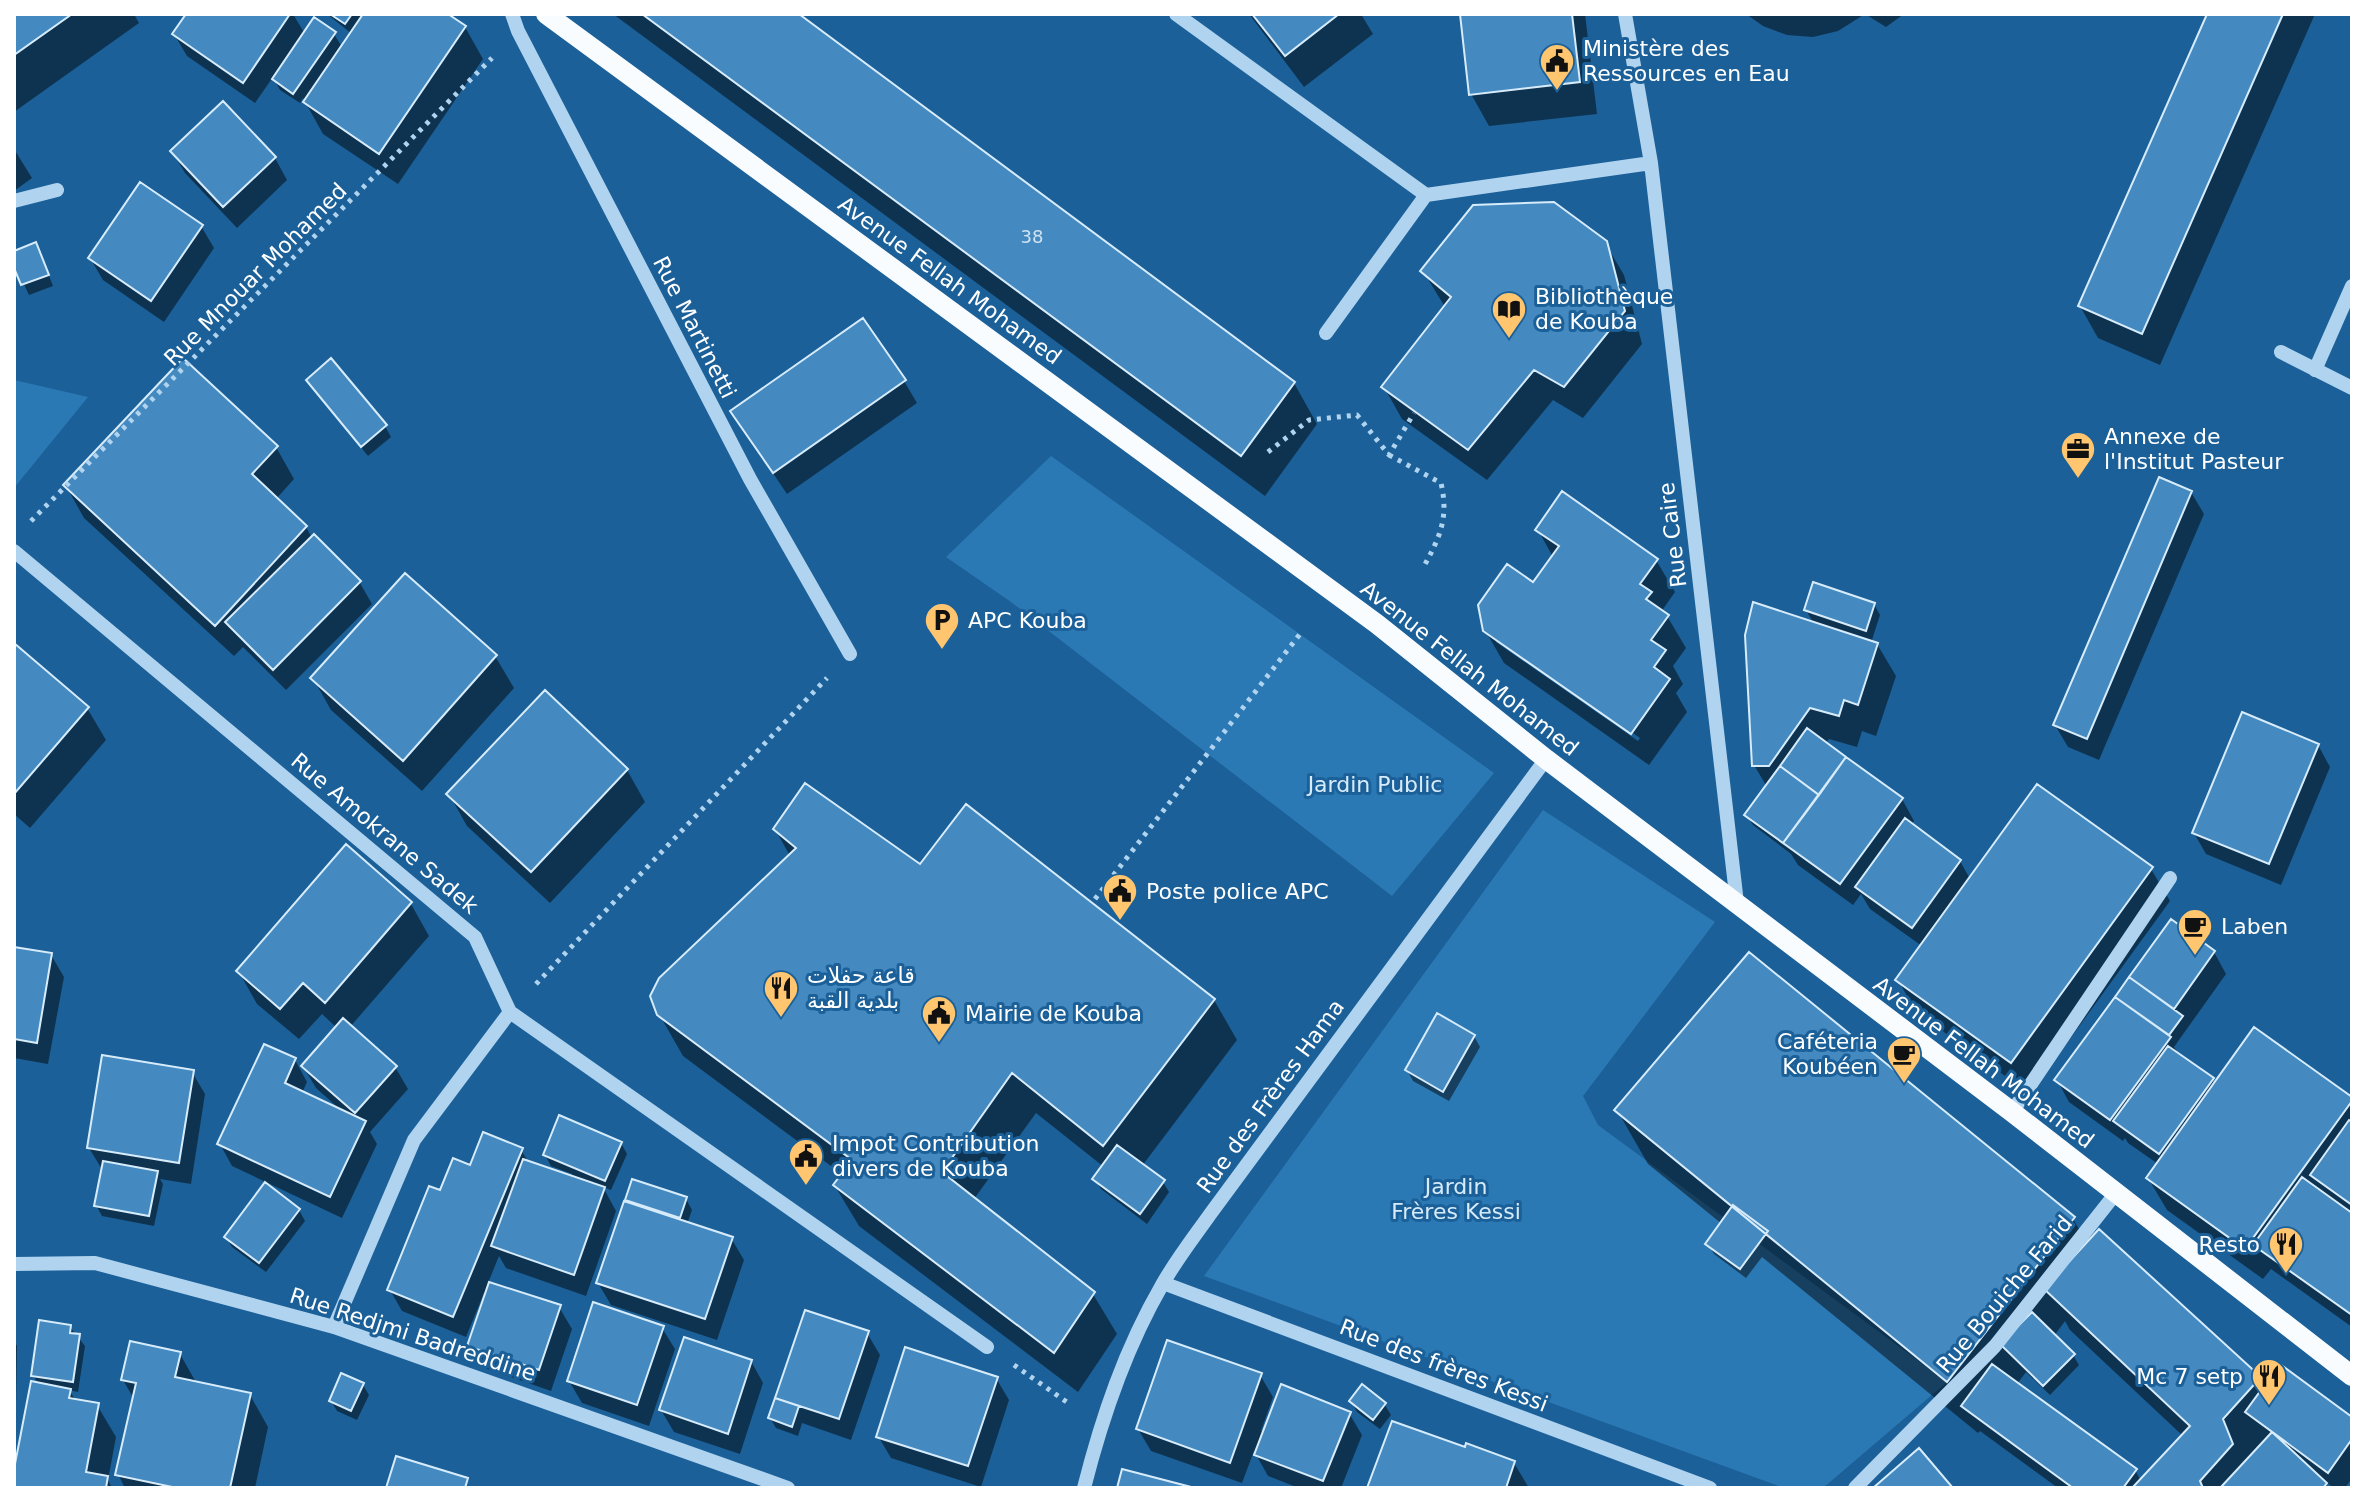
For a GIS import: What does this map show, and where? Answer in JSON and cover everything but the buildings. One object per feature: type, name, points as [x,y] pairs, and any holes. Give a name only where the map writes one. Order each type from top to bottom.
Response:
[{"type":"main road","name":"Avenue Fellah Mohamed","points":[[546,14],[1355,608],[1546,759],[2012,1112],[2352,1376]]},
{"type":"street","name":"Rue Martinetti","points":[[512,14],[518,31],[750,479],[850,654]]},
{"type":"street","points":[[1176,14],[1426,195],[1651,163]]},
{"type":"street","name":"Rue Caire","points":[[1625,14],[1651,163],[1737,903]]},
{"type":"street","points":[[14,201],[57,190]]},
{"type":"street","points":[[1326,333],[1426,195]]},
{"type":"street","points":[[2315,370],[2352,286]]},
{"type":"street","points":[[2281,352],[2352,388]]},
{"type":"street","name":"Rue Amokrane Sadek","points":[[14,551],[475,937],[510,1012],[987,1347]]},
{"type":"street","name":"Rue des Frères Hama","points":[[1084,1488],[1100,1425],[1131,1345],[1163,1283],[1211,1213],[1546,759]]},
{"type":"street","points":[[2012,1112],[2170,878]]},
{"type":"street","points":[[334,1327],[414,1140],[510,1012]]},
{"type":"street","name":"Rue Bouiche Farid","points":[[1855,1488],[1995,1346],[2116,1193]]},
{"type":"street","name":"Rue Redjmi Badreddine","points":[[14,1264],[95,1263],[334,1327],[788,1488]]},
{"type":"street","name":"Rue des frères Kessi","points":[[1163,1283],[1710,1488]]},
{"type":"path","name":"Rue Mnouar Mohamed","points":[[25,527],[518,31]]},
{"type":"path","points":[[1389,455],[1414,413]]},
{"type":"path","points":[[1268,452],[1309,420],[1357,415],[1389,455],[1441,483],[1446,505],[1444,516],[1439,539],[1423,568]]},
{"type":"path","points":[[1095,899],[1300,634]]},
{"type":"path","points":[[510,1012],[850,654]]},
{"type":"path","points":[[987,1347],[1100,1425]]},
{"type":"green space","points":[[14,380],[88,397],[14,488]]},
{"type":"green space","name":"Jardin Public","points":[[1051,456],[1494,773],[1392,896],[1011,602],[946,557]]},
{"type":"green space","name":"Jardin Frères Kessi","points":[[1543,810],[1715,922],[1583,1096],[1598,1125],[1947,1382],[1823,1488],[1784,1488],[1204,1276]]},
{"type":"place","name":"Ministère des Ressources en Eau","points":[[1557,92]]},
{"type":"place","name":"Bibliothèque de Kouba","points":[[1509,340]]},
{"type":"place","name":"Annexe de l'Institut Pasteur","points":[[2078,480]]},
{"type":"place","name":"APC Kouba","points":[[942,651]]},
{"type":"place","name":"Poste police APC","points":[[1120,922]]},
{"type":"place","name":"Laben","points":[[2195,957]]},
{"type":"place","name":"قاعة حفلات بلدية القبة","points":[[781,1019]]},
{"type":"place","name":"Mairie de Kouba","points":[[939,1044]]},
{"type":"place","name":"Caféteria Koubéen","points":[[1904,1085]]},
{"type":"place","name":"Impot Contribution divers de Kouba","points":[[806,1187]]},
{"type":"place","name":"Resto","points":[[2286,1275]]},
{"type":"place","name":"Mc 7 setp","points":[[2269,1407]]}]
